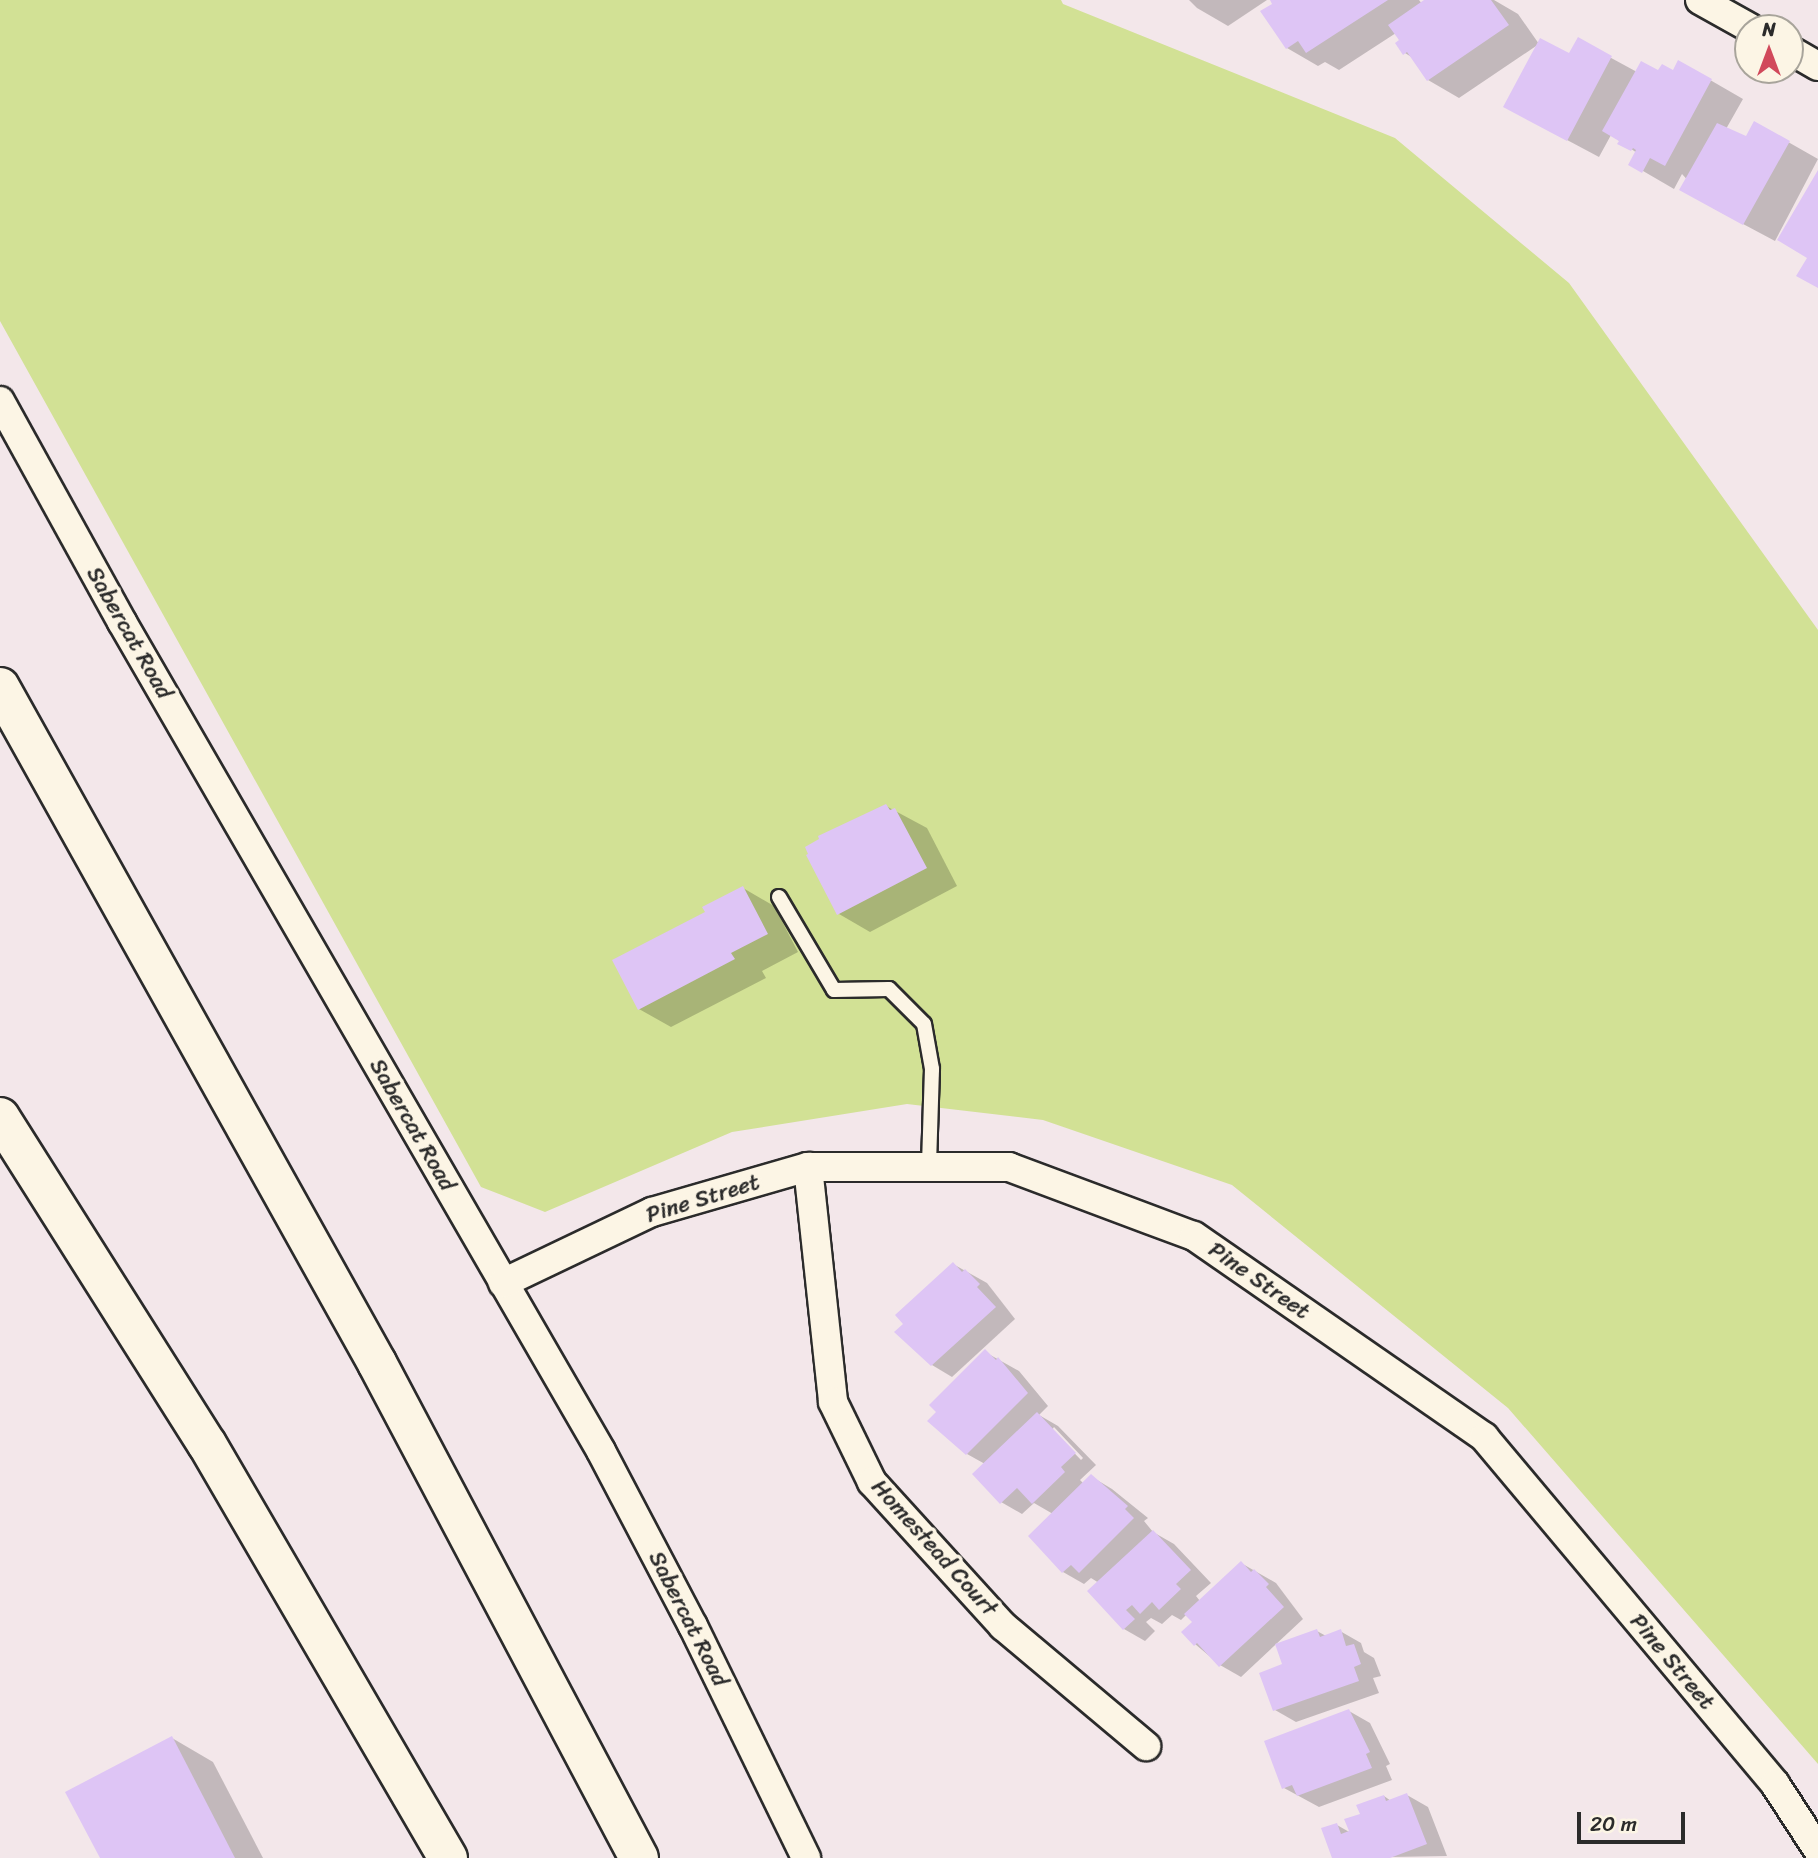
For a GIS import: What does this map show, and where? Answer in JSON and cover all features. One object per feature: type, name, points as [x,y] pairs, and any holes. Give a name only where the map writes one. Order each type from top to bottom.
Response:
[{"type":"highway","points":[[0,687],[377,1363],[639,1858]]},
{"type":"highway","points":[[0,1117],[207,1444],[448,1858]]},
{"type":"street","points":[[1700,0],[1734,19]]},
{"type":"street","name":"Sabercat Road","points":[[0,401],[129,634],[601,1451],[693,1626],[806,1858]]},
{"type":"street","name":"Pine Street","points":[[503,1283],[652,1212],[807,1167],[1009,1167],[1194,1236],[1484,1437],[1775,1784],[1818,1850]]},
{"type":"street","name":"Homestead Court","points":[[807,1167],[833,1402],[872,1482],[1003,1626],[1146,1746]]},
{"type":"lane","points":[[779,897],[834,990],[889,989],[924,1024],[932,1069],[929,1167]]},
{"type":"green space","points":[[0,0],[1061,0],[1063,4],[1395,138],[1569,283],[1818,630],[1818,1764],[1508,1408],[1232,1185],[1043,1120],[907,1104],[732,1132],[545,1212],[481,1187],[0,321]]},
{"type":"building","points":[[1270,0],[1388,0],[1306,53],[1298,41],[1286,49],[1260,11],[1272,4]]},
{"type":"building","points":[[1424,0],[1491,0],[1509,25],[1427,81],[1407,52],[1403,55],[1395,43],[1399,40],[1388,25]]},
{"type":"building","points":[[1578,37],[1612,56],[1567,141],[1503,107],[1540,38],[1569,53]]},
{"type":"building","points":[[1678,60],[1712,79],[1665,166],[1650,158],[1642,173],[1628,165],[1636,150],[1633,148],[1631,151],[1617,144],[1619,141],[1602,131],[1641,61],[1658,70],[1662,64],[1673,70]]},
{"type":"building","points":[[1754,121],[1790,141],[1743,225],[1679,190],[1717,123],[1746,136]]},
{"type":"building","points":[[1818,170],[1818,288],[1796,276],[1807,258],[1777,240]]},
{"type":"building","points":[[886,804],[890,810],[895,808],[927,868],[837,915],[806,855],[808,854],[805,847],[819,839],[818,836]]},
{"type":"building","points":[[743,886],[768,934],[731,953],[735,959],[638,1010],[612,960],[705,912],[702,907]]},
{"type":"building","points":[[953,1262],[962,1272],[965,1269],[980,1284],[977,1287],[996,1307],[931,1366],[894,1332],[903,1324],[895,1315]]},
{"type":"building","points":[[985,1349],[996,1360],[998,1357],[1028,1393],[966,1455],[927,1421],[936,1412],[929,1405]]},
{"type":"building","points":[[1037,1412],[1076,1453],[1061,1467],[1065,1472],[1032,1504],[1017,1488],[1000,1504],[972,1474]]},
{"type":"building","points":[[1091,1474],[1128,1506],[1125,1509],[1134,1518],[1079,1573],[1071,1565],[1062,1573],[1028,1536]]},
{"type":"building","points":[[1153,1530],[1191,1570],[1176,1584],[1181,1589],[1159,1610],[1152,1602],[1140,1614],[1132,1605],[1126,1610],[1135,1619],[1123,1630],[1087,1591]]},
{"type":"building","points":[[1241,1561],[1251,1572],[1254,1569],[1269,1584],[1266,1587],[1284,1607],[1219,1667],[1197,1643],[1194,1646],[1181,1632],[1192,1622],[1184,1614]]},
{"type":"building","points":[[1317,1629],[1320,1637],[1341,1629],[1346,1646],[1354,1644],[1361,1664],[1354,1667],[1359,1681],[1273,1711],[1259,1673],[1282,1664],[1275,1644]]},
{"type":"building","points":[[1349,1709],[1370,1752],[1366,1754],[1372,1768],[1297,1796],[1292,1785],[1282,1789],[1264,1741]]},
{"type":"building","points":[[172,1736],[235,1858],[100,1858],[65,1792]]},
{"type":"building","points":[[1407,1793],[1427,1844],[1390,1858],[1332,1858],[1321,1828],[1337,1823],[1341,1834],[1349,1831],[1344,1819],[1360,1814],[1356,1805],[1384,1795],[1386,1801]]}]
